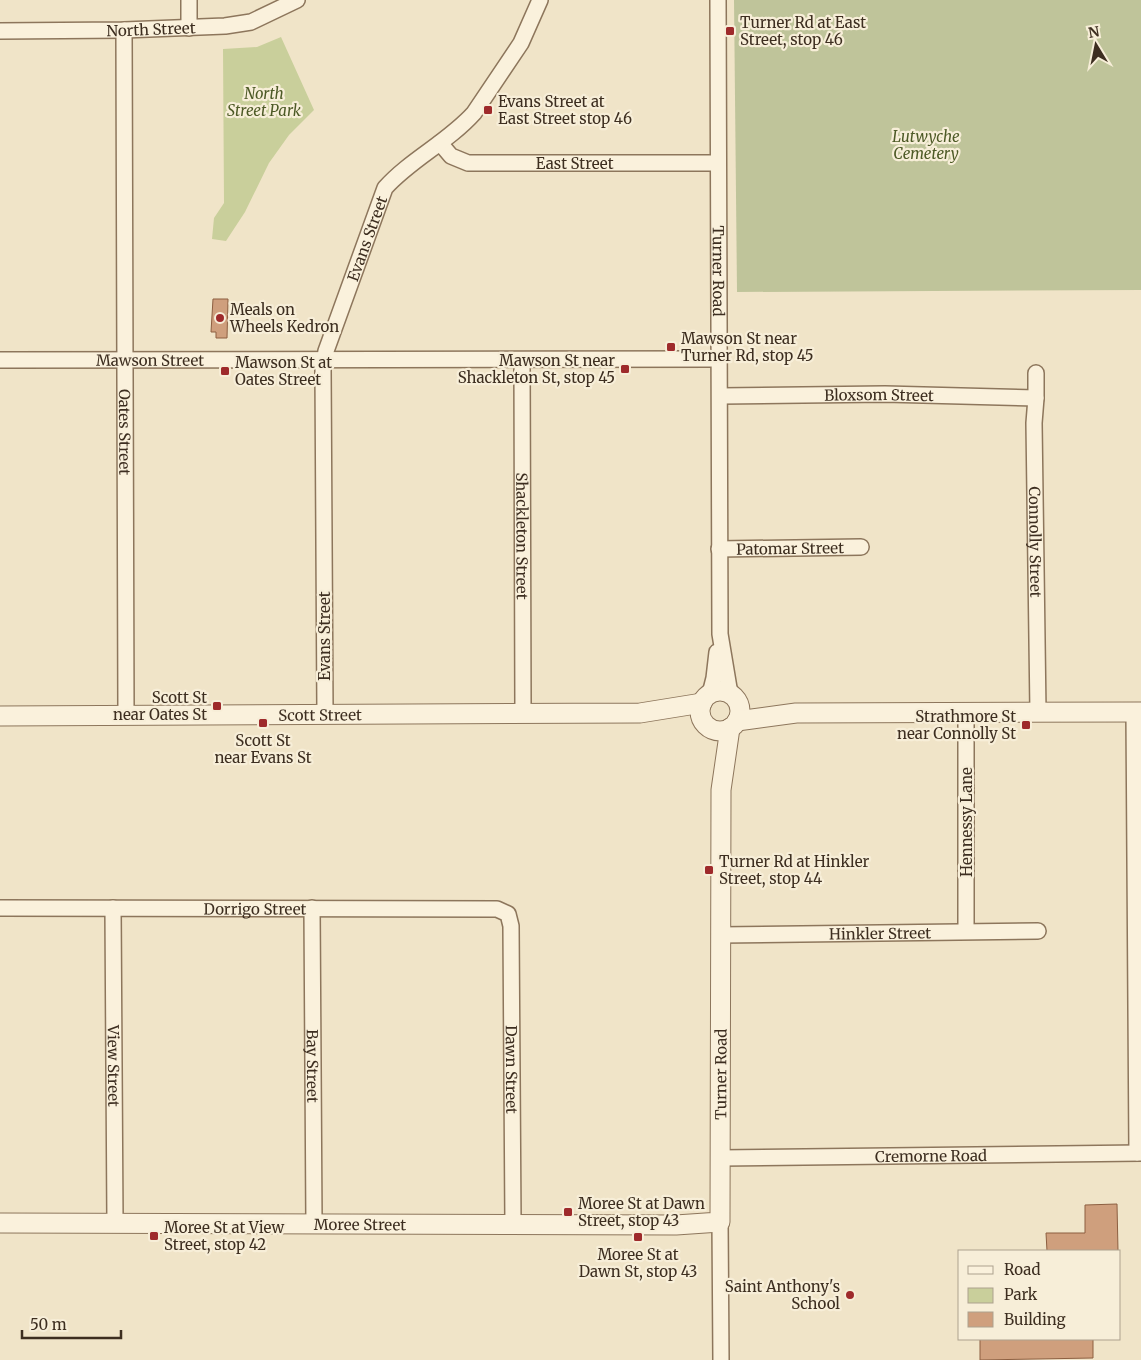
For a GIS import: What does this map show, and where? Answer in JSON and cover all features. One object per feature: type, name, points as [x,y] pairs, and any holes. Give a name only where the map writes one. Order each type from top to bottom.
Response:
[{"type":"street","points":[[189,0],[189,28]]},
{"type":"street","name":"North Street","points":[[0,31],[189,28],[251,22],[297,0]]},
{"type":"street","name":"Evans Street","points":[[325,713],[324,360],[385,188],[474,113],[521,42],[540,0]]},
{"type":"street","name":"Turner Road","points":[[718,0],[720,634],[714,678],[706,711],[715,746],[721,790],[721,1360]]},
{"type":"street","name":"Oates Street","points":[[124,30],[126,716]]},
{"type":"street","name":"East Street","points":[[440,142],[451,156],[468,163],[718,163]]},
{"type":"street","name":"Mawson Street","points":[[0,360],[720,359]]},
{"type":"street","name":"Shackleton Street","points":[[522,360],[523,713]]},
{"type":"street","name":"Connolly Street","points":[[1036,373],[1034,423],[1038,712]]},
{"type":"street","name":"Bloxsom Street","points":[[720,396],[885,394],[1036,398]]},
{"type":"street","name":"Patomar Street","points":[[719,549],[861,547]]},
{"type":"street","name":"Turner Road","points":[[720,634],[734,698],[740,715],[734,725],[721,790]]},
{"type":"street","points":[[796,713],[734,698],[720,691],[706,711],[720,731],[734,725],[796,713],[1138,712],[1139,1153]]},
{"type":"street","name":"Scott Street","points":[[0,716],[640,713],[670,719],[706,711]]},
{"type":"street","name":"Hennessy Lane","points":[[966,712],[966,931]]},
{"type":"street","name":"Dorrigo Street","points":[[0,908],[497,909],[508,914]]},
{"type":"street","name":"View Street","points":[[113,908],[115,1224]]},
{"type":"street","name":"Bay Street","points":[[312,908],[314,1224]]},
{"type":"street","name":"Dawn Street","points":[[508,914],[510,926],[513,1224]]},
{"type":"street","name":"Hinkler Street","points":[[720,935],[1038,931]]},
{"type":"street","name":"Cremorne Road","points":[[721,1158],[1139,1153]]},
{"type":"street","name":"Moree Street","points":[[0,1223],[676,1224],[720,1222]]},
{"type":"green space","name":"Lutwyche Cemetery","points":[[734,0],[1141,0],[1141,290],[737,292]]},
{"type":"green space","name":"North Street Park","points":[[281,37],[314,110],[289,135],[269,163],[245,212],[226,241],[212,239],[214,218],[224,203],[223,49],[257,47]]},
{"type":"building","name":"Meals on Wheels Kedron","points":[[213,299],[228,299],[227,338],[216,338],[216,332],[211,332]]},
{"type":"building","points":[[1117,1204],[1118,1250],[1047,1250],[1046,1233],[1085,1233],[1085,1205]]},
{"type":"building","points":[[980,1340],[1093,1340],[1093,1358],[980,1360]]},
{"type":"place","name":"Turner Rd at East Street, stop 46","points":[[730,31]]},
{"type":"place","name":"Evans Street at East Street stop 46","points":[[488,110]]},
{"type":"place","name":"Meals on Wheels Kedron","points":[[220,318]]},
{"type":"place","name":"Mawson St near Turner Rd, stop 45","points":[[671,347]]},
{"type":"place","name":"Mawson St near Shackleton St, stop 45","points":[[625,369]]},
{"type":"place","name":"Mawson St at Oates Street","points":[[225,371]]},
{"type":"place","name":"Scott St near Oates St","points":[[217,706]]},
{"type":"place","name":"Scott St near Evans St","points":[[263,723]]},
{"type":"place","name":"Strathmore St near Connolly St","points":[[1026,725]]},
{"type":"place","name":"Turner Rd at Hinkler Street, stop 44","points":[[709,870]]},
{"type":"place","name":"Moree St at Dawn Street, stop 43","points":[[568,1212]]},
{"type":"place","name":"Moree St at View Street, stop 42","points":[[154,1236]]},
{"type":"place","name":"Moree St at Dawn St, stop 43","points":[[638,1237]]},
{"type":"place","name":"Saint Anthony's School","points":[[850,1295]]}]
